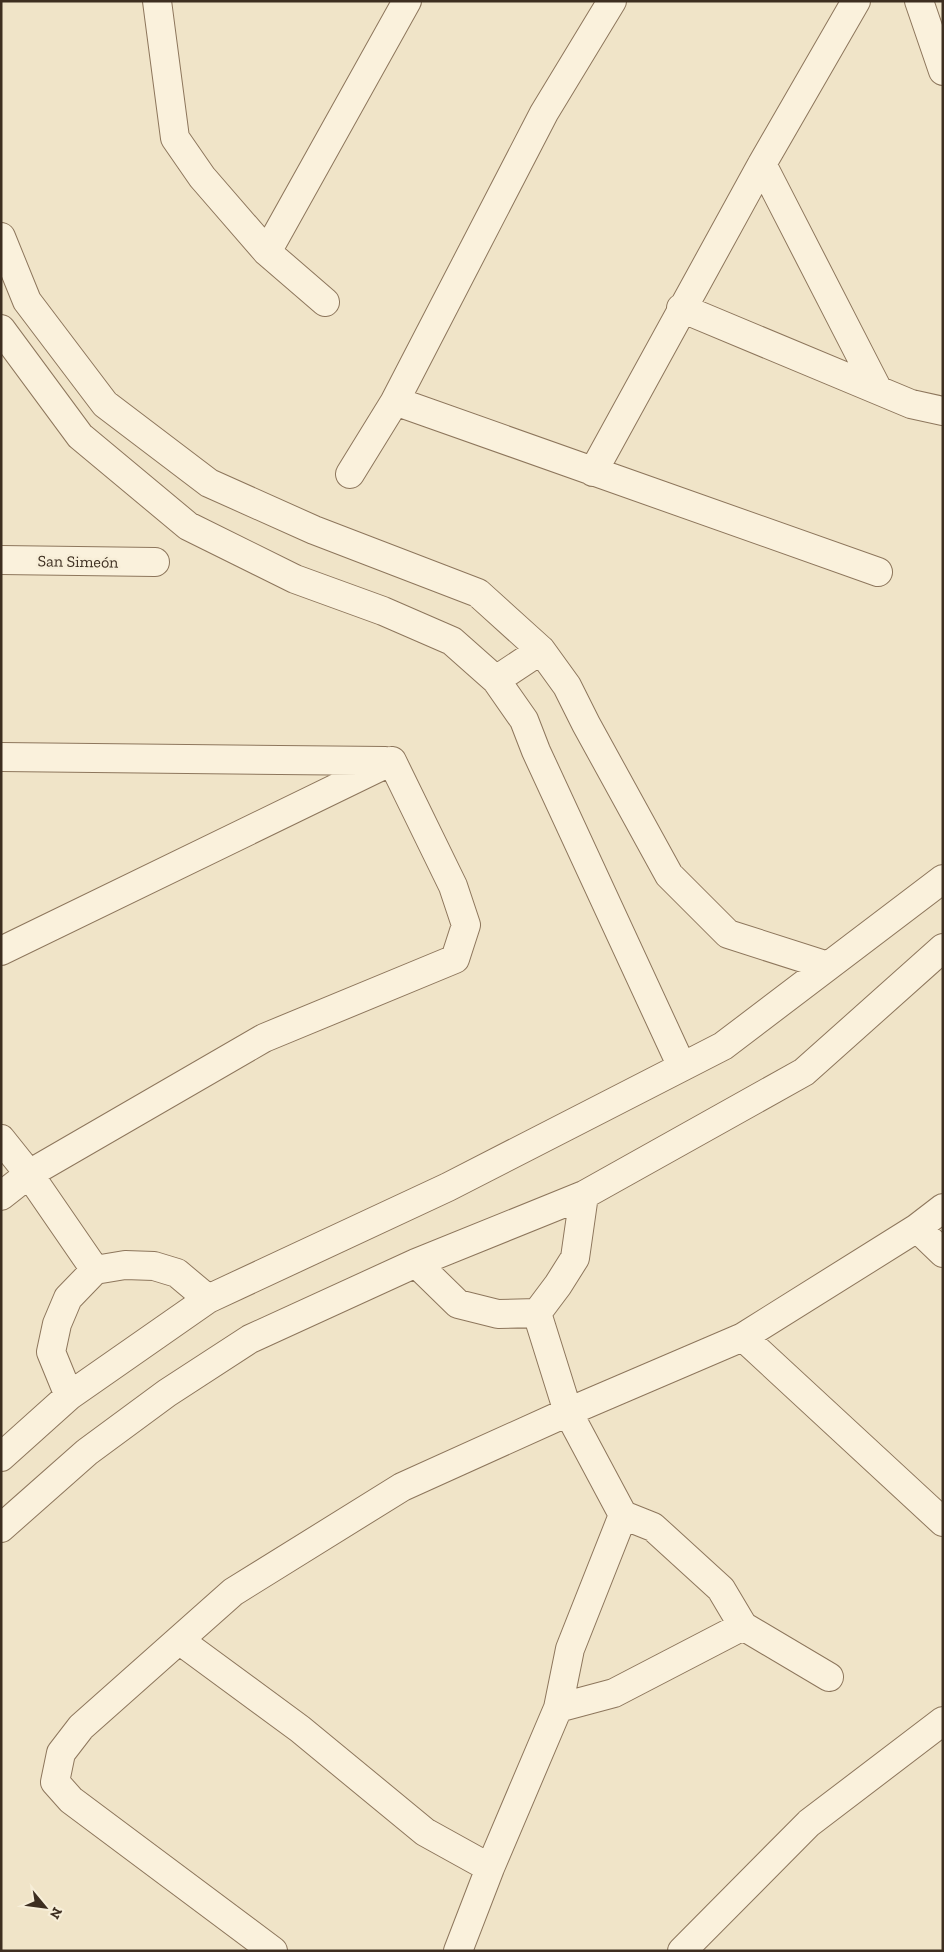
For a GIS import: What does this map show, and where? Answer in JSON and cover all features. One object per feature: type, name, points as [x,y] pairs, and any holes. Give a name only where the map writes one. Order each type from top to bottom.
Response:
[{"type":"street","points":[[156,1],[175,138],[202,177],[267,252],[325,302]]},
{"type":"street","points":[[267,252],[407,1]]},
{"type":"street","points":[[350,474],[395,401],[544,113],[612,1]]},
{"type":"street","points":[[593,472],[681,308],[856,1]]},
{"type":"street","points":[[919,1],[943,71]]},
{"type":"street","points":[[762,164],[878,390]]},
{"type":"street","points":[[1,237],[26,301],[106,404],[208,483],[314,530],[478,592],[541,650],[568,686],[669,875],[728,934],[828,966]]},
{"type":"street","points":[[681,308],[911,404],[943,411]]},
{"type":"street","points":[[1,328],[80,436],[188,526],[295,578],[383,611],[452,641],[496,680],[524,720],[536,751],[682,1067]]},
{"type":"street","points":[[395,401],[878,572]]},
{"type":"street","name":"San Simeón","points":[[1,560],[156,562]]},
{"type":"street","points":[[496,680],[541,650]]},
{"type":"street","points":[[1,757],[392,761]]},
{"type":"street","points":[[1,951],[392,761]]},
{"type":"street","points":[[1,1196],[29,1174],[264,1038],[455,959],[466,925],[453,886],[392,761]]},
{"type":"street","points":[[1,1457],[69,1396],[208,1300],[448,1187],[723,1046],[943,879]]},
{"type":"street","points":[[1,1528],[87,1452],[167,1393],[242,1345],[416,1263],[584,1195],[804,1072],[943,948]]},
{"type":"street","points":[[3,1143],[29,1174],[95,1270]]},
{"type":"street","points":[[536,1313],[575,1258],[584,1195]]},
{"type":"street","points":[[274,1951],[71,1800],[55,1782],[61,1753],[81,1727],[233,1592],[402,1486],[743,1337],[917,1228],[943,1208]]},
{"type":"street","points":[[917,1228],[943,1252]]},
{"type":"street","points":[[416,1263],[458,1304],[498,1314],[536,1313]]},
{"type":"street","points":[[69,1396],[51,1352],[57,1324],[68,1298],[95,1270],[124,1266],[154,1266],[177,1273],[208,1300]]},
{"type":"street","points":[[536,1313],[568,1412],[623,1515],[653,1527],[721,1589],[743,1626],[829,1677]]},
{"type":"street","points":[[743,1337],[943,1522]]},
{"type":"street","points":[[458,1951],[490,1868],[558,1708],[570,1649],[623,1515]]},
{"type":"street","points":[[558,1708],[614,1693],[743,1626]]},
{"type":"street","points":[[179,1640],[300,1729],[425,1832],[490,1868]]},
{"type":"street","points":[[682,1951],[809,1823],[943,1721]]}]
